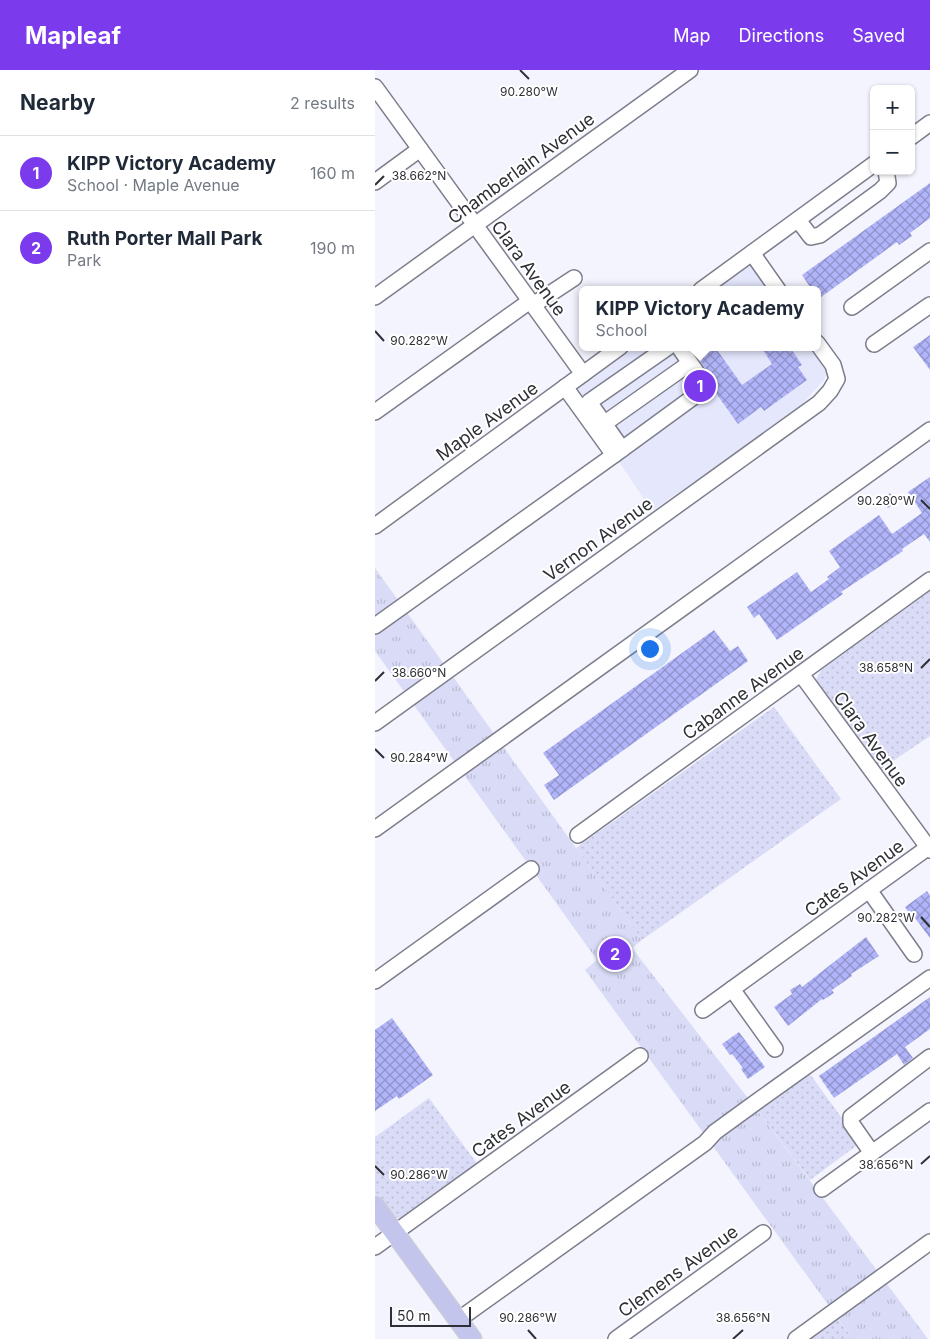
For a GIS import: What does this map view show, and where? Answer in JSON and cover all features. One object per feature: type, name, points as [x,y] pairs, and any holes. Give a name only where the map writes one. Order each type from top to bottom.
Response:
[{"type":"main road","points":[[375,1206],[472,1339]]},
{"type":"street","name":"Chamberlain Avenue","points":[[375,297],[690,70]]},
{"type":"street","name":"Clara Avenue","points":[[375,87],[583,374]]},
{"type":"street","points":[[915,134],[930,124]]},
{"type":"street","points":[[375,182],[420,149]]},
{"type":"street","points":[[707,286],[870,167]]},
{"type":"street","points":[[798,220],[811,237],[820,235],[880,191],[887,183],[886,175]]},
{"type":"street","points":[[852,307],[930,252]]},
{"type":"street","points":[[752,253],[776,286]]},
{"type":"street","points":[[375,412],[532,303],[574,278]]},
{"type":"street","points":[[874,344],[930,305]]},
{"type":"street","name":"Vernon Avenue","points":[[375,723],[819,403],[830,391],[837,379],[833,365],[821,348]]},
{"type":"street","name":"Maple Avenue","points":[[375,526],[615,351]]},
{"type":"street","points":[[618,452],[605,424],[589,402],[661,351]]},
{"type":"street","points":[[375,626],[703,390],[704,383],[682,351]]},
{"type":"street","points":[[605,424],[690,363]]},
{"type":"street","points":[[565,387],[618,452]]},
{"type":"street","points":[[375,829],[930,430]]},
{"type":"street","name":"Cabanne Avenue","points":[[578,835],[930,580]]},
{"type":"street","name":"Clara Avenue","points":[[801,674],[929,848]]},
{"type":"street","name":"Cates Avenue","points":[[703,1010],[929,848]]},
{"type":"street","points":[[375,982],[531,869]]},
{"type":"street","points":[[869,890],[914,954]]},
{"type":"street","points":[[458,1320],[705,1143],[715,1132],[752,1105],[930,978]]},
{"type":"street","points":[[732,989],[775,1048]]},
{"type":"street","name":"Cates Avenue","points":[[375,1247],[640,1056]]},
{"type":"street","points":[[872,1153],[851,1123],[851,1117],[930,1057]]},
{"type":"street","points":[[822,1189],[930,1111]]},
{"type":"street","name":"Clemens Avenue","points":[[616,1339],[763,1232]]},
{"type":"street","points":[[796,1339],[930,1242]]},
{"type":"shaded area","points":[[748,266],[755,267],[767,286],[720,286]]},
{"type":"shaded area","points":[[630,351],[814,351],[825,368],[826,375],[824,380],[797,410],[652,511],[573,393]]},
{"type":"green space","points":[[375,568],[642,940],[632,948],[767,1123],[928,1339],[853,1339],[585,970],[597,960],[375,651]]},
{"type":"green space","points":[[930,591],[930,736],[881,769],[816,680],[821,670]]},
{"type":"green space","points":[[774,707],[841,799],[642,940],[576,848]]},
{"type":"green space","points":[[807,1070],[860,1143],[810,1180],[756,1108]]},
{"type":"green space","points":[[429,1098],[478,1165],[401,1218],[395,1218],[375,1194],[375,1137]]},
{"type":"green space","points":[[835,1315],[853,1339],[800,1339]]},
{"type":"building","points":[[930,183],[930,218],[910,233],[912,236],[899,245],[897,242],[821,297],[821,286],[809,286],[802,275]]},
{"type":"building","points":[[930,335],[930,370],[913,347]]},
{"type":"building","points":[[694,351],[718,351],[742,385],[772,364],[764,351],[793,351],[802,365],[798,367],[807,380],[764,411],[761,407],[738,424],[713,389],[712,378]]},
{"type":"building","points":[[930,477],[930,542],[924,534],[902,549],[903,551],[841,592],[843,594],[777,640],[759,614],[754,618],[747,607],[797,572],[811,592],[829,579],[827,577],[840,567],[829,551],[879,515],[892,534],[922,513],[908,492]]},
{"type":"building","points":[[890,493],[897,502],[888,508],[881,499]]},
{"type":"building","points":[[714,630],[730,651],[738,646],[748,661],[554,800],[544,785],[559,775],[543,753]]},
{"type":"building","points":[[927,891],[930,896],[930,938],[905,907]]},
{"type":"building","points":[[866,937],[879,956],[851,974],[852,976],[832,990],[834,993],[822,999],[788,1026],[774,1007],[792,994],[790,990],[800,984],[802,987]]},
{"type":"building","points":[[930,997],[930,1029],[905,1047],[913,1058],[904,1065],[897,1054],[834,1098],[819,1076]]},
{"type":"building","points":[[392,1018],[433,1075],[399,1099],[397,1096],[375,1111],[375,1030]]},
{"type":"building","points":[[739,1032],[765,1067],[748,1079],[741,1069],[743,1068],[722,1044]]},
{"type":"place","name":"KIPP Victory Academy","points":[[700,386]]},
{"type":"place","name":"Ruth Porter Mall Park","points":[[615,954]]}]
